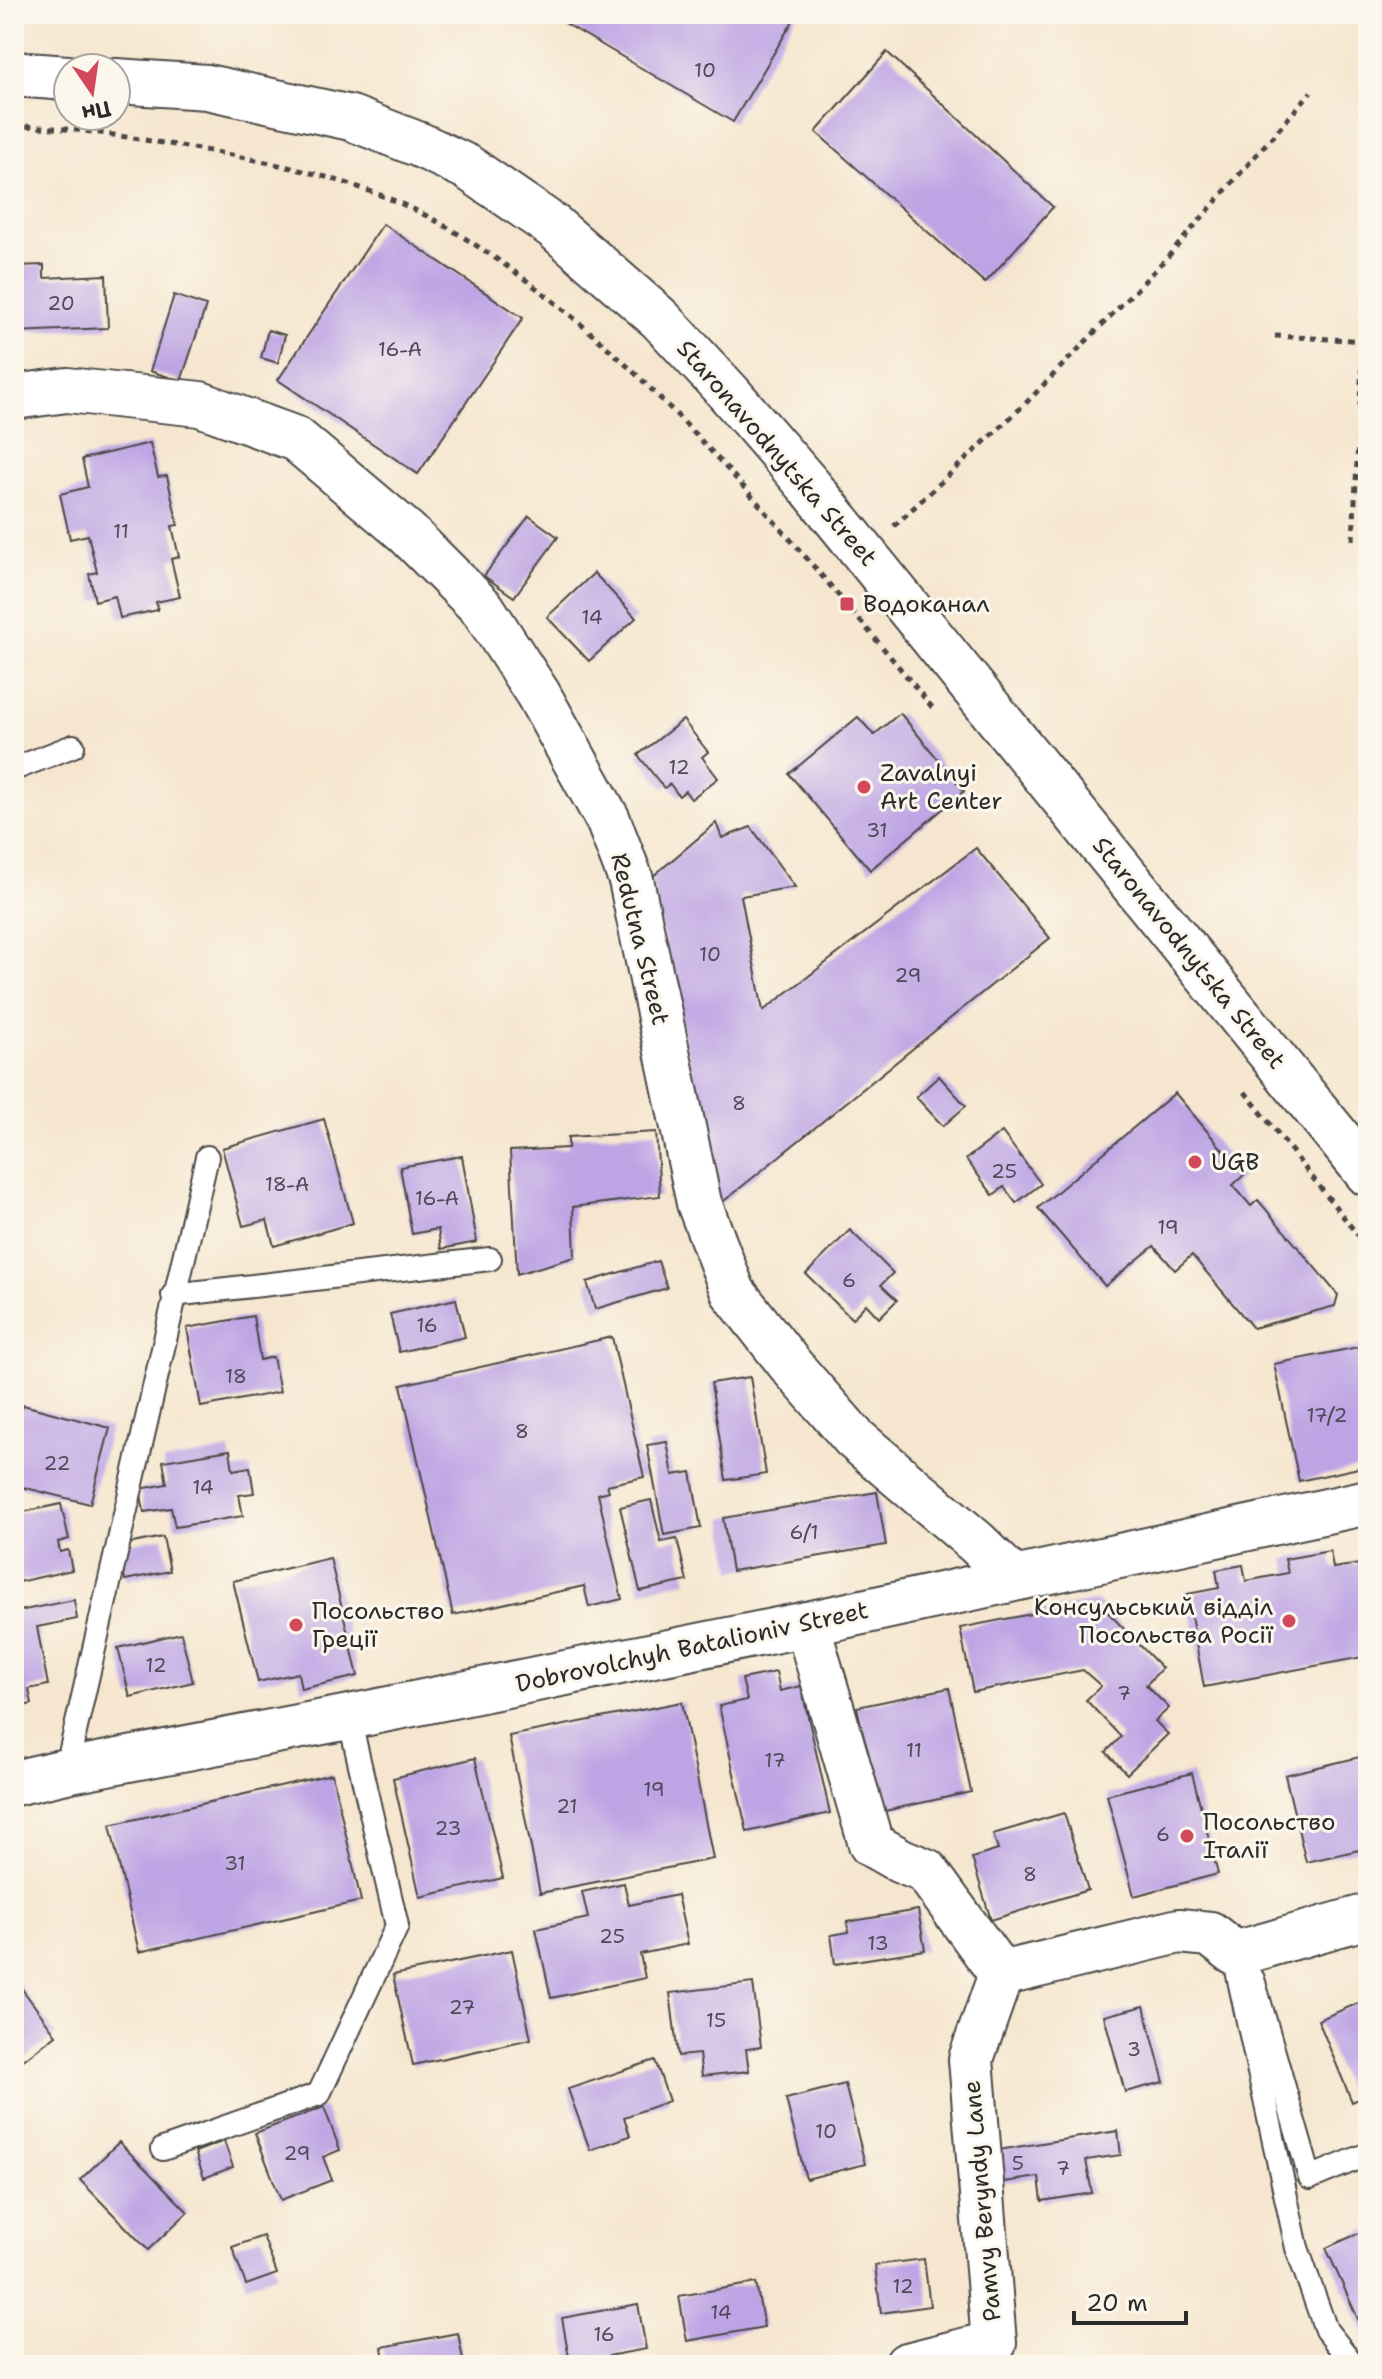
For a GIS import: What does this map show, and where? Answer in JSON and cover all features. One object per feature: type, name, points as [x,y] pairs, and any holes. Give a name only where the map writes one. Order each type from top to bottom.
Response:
[{"type":"street","points":[[14,74],[52,77]]},
{"type":"street","name":"Staronavodnytska Street","points":[[132,82],[207,87],[365,123],[467,167],[543,218],[602,267],[660,319],[811,488],[1368,1174]]},
{"type":"street","name":"Redutna Street","points":[[14,397],[67,390],[200,404],[296,439],[406,532],[483,609],[538,694],[608,820],[631,880],[699,1203],[733,1292],[792,1367],[854,1438],[977,1543],[1013,1578]]},
{"type":"street","name":"Dobrovolchyh Batalioniv Street","points":[[14,1783],[807,1624],[1368,1502]]},
{"type":"street","points":[[807,1624],[871,1844],[926,1871],[1001,1974],[1179,1931],[1210,1934],[1239,1952],[1368,1916]]},
{"type":"street","name":"Pamvy Beryndy Lane","points":[[907,2365],[994,2343],[971,2059],[1001,1974]]},
{"type":"lane","points":[[14,769],[73,746]]},
{"type":"lane","points":[[66,1771],[207,1157]]},
{"type":"lane","points":[[173,1295],[490,1259]]},
{"type":"lane","points":[[163,2149],[319,2094],[397,1926],[349,1717]]},
{"type":"lane","points":[[1239,1952],[1310,2178],[1368,2154]]},
{"type":"lane","points":[[1239,1952],[1297,2248],[1326,2330],[1354,2365]]},
{"type":"path","points":[[894,526],[1024,405],[1165,260],[1311,92]]},
{"type":"path","points":[[14,126],[65,127],[239,156],[326,177],[379,195],[444,226],[549,296],[648,384],[785,533],[938,715]]},
{"type":"path","points":[[1353,540],[1366,341],[1368,248]]},
{"type":"path","points":[[1275,336],[1366,341]]},
{"type":"path","points":[[1236,1081],[1368,1248]]},
{"type":"building","points":[[561,14],[797,14],[733,122],[558,19]]},
{"type":"building","points":[[887,52],[1053,207],[985,283],[816,132]]},
{"type":"building","points":[[383,224],[523,318],[418,474],[278,380]]},
{"type":"building","points":[[44,265],[44,278],[106,275],[108,328],[14,332],[14,266]]},
{"type":"building","points":[[174,295],[206,306],[181,381],[150,371]]},
{"type":"building","points":[[268,330],[285,335],[278,363],[261,358]]},
{"type":"building","points":[[150,443],[158,477],[167,476],[178,525],[172,526],[179,557],[171,559],[180,597],[156,602],[158,610],[120,618],[115,596],[95,601],[89,574],[97,572],[88,535],[70,539],[60,494],[88,487],[82,459]]},
{"type":"building","points":[[529,516],[558,537],[514,597],[484,576]]},
{"type":"building","points":[[594,573],[636,618],[589,661],[547,617]]},
{"type":"building","points":[[900,713],[964,791],[870,870],[789,774],[858,717],[874,735]]},
{"type":"building","points":[[683,720],[708,752],[702,757],[718,778],[691,799],[685,791],[679,796],[670,784],[664,788],[638,755]]},
{"type":"building","points":[[716,823],[722,838],[751,827],[795,887],[741,896],[763,1011],[976,848],[1050,938],[719,1205],[651,878]]},
{"type":"building","points":[[939,1076],[966,1106],[943,1126],[916,1097]]},
{"type":"building","points":[[1175,1093],[1244,1175],[1233,1185],[1251,1206],[1258,1200],[1338,1295],[1335,1306],[1253,1328],[1192,1255],[1175,1270],[1154,1246],[1105,1286],[1038,1208]]},
{"type":"building","points":[[324,1119],[353,1223],[274,1246],[267,1220],[243,1226],[222,1148]]},
{"type":"building","points":[[656,1132],[660,1196],[573,1207],[575,1257],[517,1274],[510,1151],[568,1148],[568,1137]]},
{"type":"building","points":[[1002,1132],[1041,1184],[1016,1203],[1004,1187],[993,1195],[966,1159]]},
{"type":"building","points":[[462,1156],[477,1242],[441,1249],[438,1229],[412,1234],[400,1167]]},
{"type":"building","points":[[850,1230],[893,1273],[881,1285],[897,1300],[879,1318],[866,1304],[852,1319],[806,1274]]},
{"type":"building","points":[[658,1261],[667,1288],[595,1309],[587,1282]]},
{"type":"building","points":[[456,1299],[465,1337],[399,1352],[390,1314]]},
{"type":"building","points":[[253,1316],[260,1360],[273,1357],[280,1392],[201,1407],[187,1328]]},
{"type":"building","points":[[612,1337],[644,1477],[607,1485],[609,1491],[598,1494],[622,1599],[589,1607],[584,1586],[453,1615],[401,1385]]},
{"type":"building","points":[[1368,1345],[1368,1466],[1299,1481],[1274,1364]]},
{"type":"building","points":[[750,1377],[766,1474],[726,1480],[711,1383]]},
{"type":"building","points":[[23,1405],[110,1428],[90,1504],[14,1485],[14,1441]]},
{"type":"building","points":[[667,1442],[673,1475],[691,1472],[701,1528],[664,1535],[647,1445]]},
{"type":"building","points":[[230,1450],[233,1470],[250,1467],[254,1493],[239,1495],[243,1516],[175,1527],[171,1508],[144,1512],[140,1489],[167,1484],[163,1461]]},
{"type":"building","points":[[877,1492],[886,1545],[732,1571],[723,1518]]},
{"type":"building","points":[[651,1500],[661,1542],[677,1539],[687,1581],[640,1591],[620,1507]]},
{"type":"building","points":[[61,1504],[69,1539],[58,1542],[60,1552],[68,1550],[72,1570],[14,1583],[14,1514]]},
{"type":"building","points":[[163,1537],[170,1571],[125,1580],[118,1546]]},
{"type":"building","points":[[1330,1551],[1333,1568],[1366,1563],[1368,1656],[1204,1687],[1187,1594],[1219,1588],[1216,1570],[1243,1565],[1246,1581],[1288,1573],[1285,1559]]},
{"type":"building","points":[[330,1558],[358,1676],[301,1689],[298,1673],[258,1682],[233,1581]]},
{"type":"building","points":[[74,1600],[77,1619],[37,1627],[48,1685],[29,1689],[32,1704],[14,1708],[14,1612]]},
{"type":"building","points":[[1097,1601],[1162,1668],[1146,1685],[1169,1708],[1155,1721],[1168,1734],[1127,1774],[1106,1752],[1121,1737],[1086,1700],[1101,1686],[1083,1670],[973,1692],[960,1628]]},
{"type":"building","points":[[181,1633],[193,1682],[130,1697],[118,1648]]},
{"type":"building","points":[[776,1672],[780,1691],[801,1686],[830,1813],[747,1832],[719,1706],[747,1700],[742,1679]]},
{"type":"building","points":[[949,1688],[971,1792],[880,1812],[857,1707]]},
{"type":"building","points":[[682,1702],[713,1859],[540,1893],[509,1736]]},
{"type":"building","points":[[1368,1755],[1368,1800],[1364,1801],[1368,1816],[1368,1848],[1306,1862],[1285,1775]]},
{"type":"building","points":[[475,1758],[503,1878],[420,1897],[393,1778]]},
{"type":"building","points":[[1192,1773],[1218,1874],[1134,1896],[1107,1795]]},
{"type":"building","points":[[332,1774],[361,1901],[139,1952],[110,1825]]},
{"type":"building","points":[[1064,1813],[1088,1890],[991,1920],[972,1858],[998,1850],[993,1834]]},
{"type":"building","points":[[624,1883],[629,1905],[677,1895],[688,1944],[640,1954],[645,1978],[551,1998],[536,1929],[588,1918],[582,1892]]},
{"type":"building","points":[[918,1910],[925,1950],[835,1964],[831,1935],[849,1932],[847,1922]]},
{"type":"building","points":[[512,1950],[531,2039],[413,2065],[393,1975]]},
{"type":"building","points":[[14,1978],[56,2035],[14,2067]]},
{"type":"building","points":[[753,1983],[761,2047],[746,2049],[749,2071],[702,2076],[699,2054],[678,2056],[670,1993]]},
{"type":"building","points":[[1368,1999],[1368,2095],[1352,2102],[1318,2020]]},
{"type":"building","points":[[1144,2006],[1164,2082],[1125,2092],[1104,2016]]},
{"type":"building","points":[[655,2060],[669,2101],[624,2117],[630,2136],[590,2150],[568,2089]]},
{"type":"building","points":[[845,2084],[865,2164],[806,2179],[786,2099]]},
{"type":"building","points":[[324,2107],[340,2150],[323,2157],[332,2180],[281,2200],[255,2133]]},
{"type":"building","points":[[1118,2131],[1121,2155],[1086,2160],[1092,2193],[1042,2201],[1039,2177],[1003,2182],[998,2150]]},
{"type":"building","points":[[224,2141],[233,2167],[204,2178],[195,2152]]},
{"type":"building","points":[[119,2142],[188,2212],[148,2250],[80,2180]]},
{"type":"building","points":[[1368,2229],[1368,2341],[1326,2248]]},
{"type":"building","points":[[263,2236],[277,2274],[246,2285],[232,2247]]},
{"type":"building","points":[[924,2259],[930,2306],[881,2313],[875,2265]]},
{"type":"building","points":[[756,2283],[764,2327],[687,2341],[679,2296]]},
{"type":"building","points":[[638,2304],[646,2349],[570,2363],[562,2318]]},
{"type":"building","points":[[458,2333],[464,2365],[385,2365],[382,2347]]},
{"type":"place","name":"Водоканал","points":[[847,604]]},
{"type":"place","name":"Zavalnyi Art Center","points":[[864,787]]},
{"type":"place","name":"UGB","points":[[1195,1162]]},
{"type":"place","name":"Консульський відділ Посольства Росії","points":[[1289,1621]]},
{"type":"place","name":"Посольство Греції","points":[[296,1625]]},
{"type":"place","name":"Посольство Італії","points":[[1187,1836]]}]
